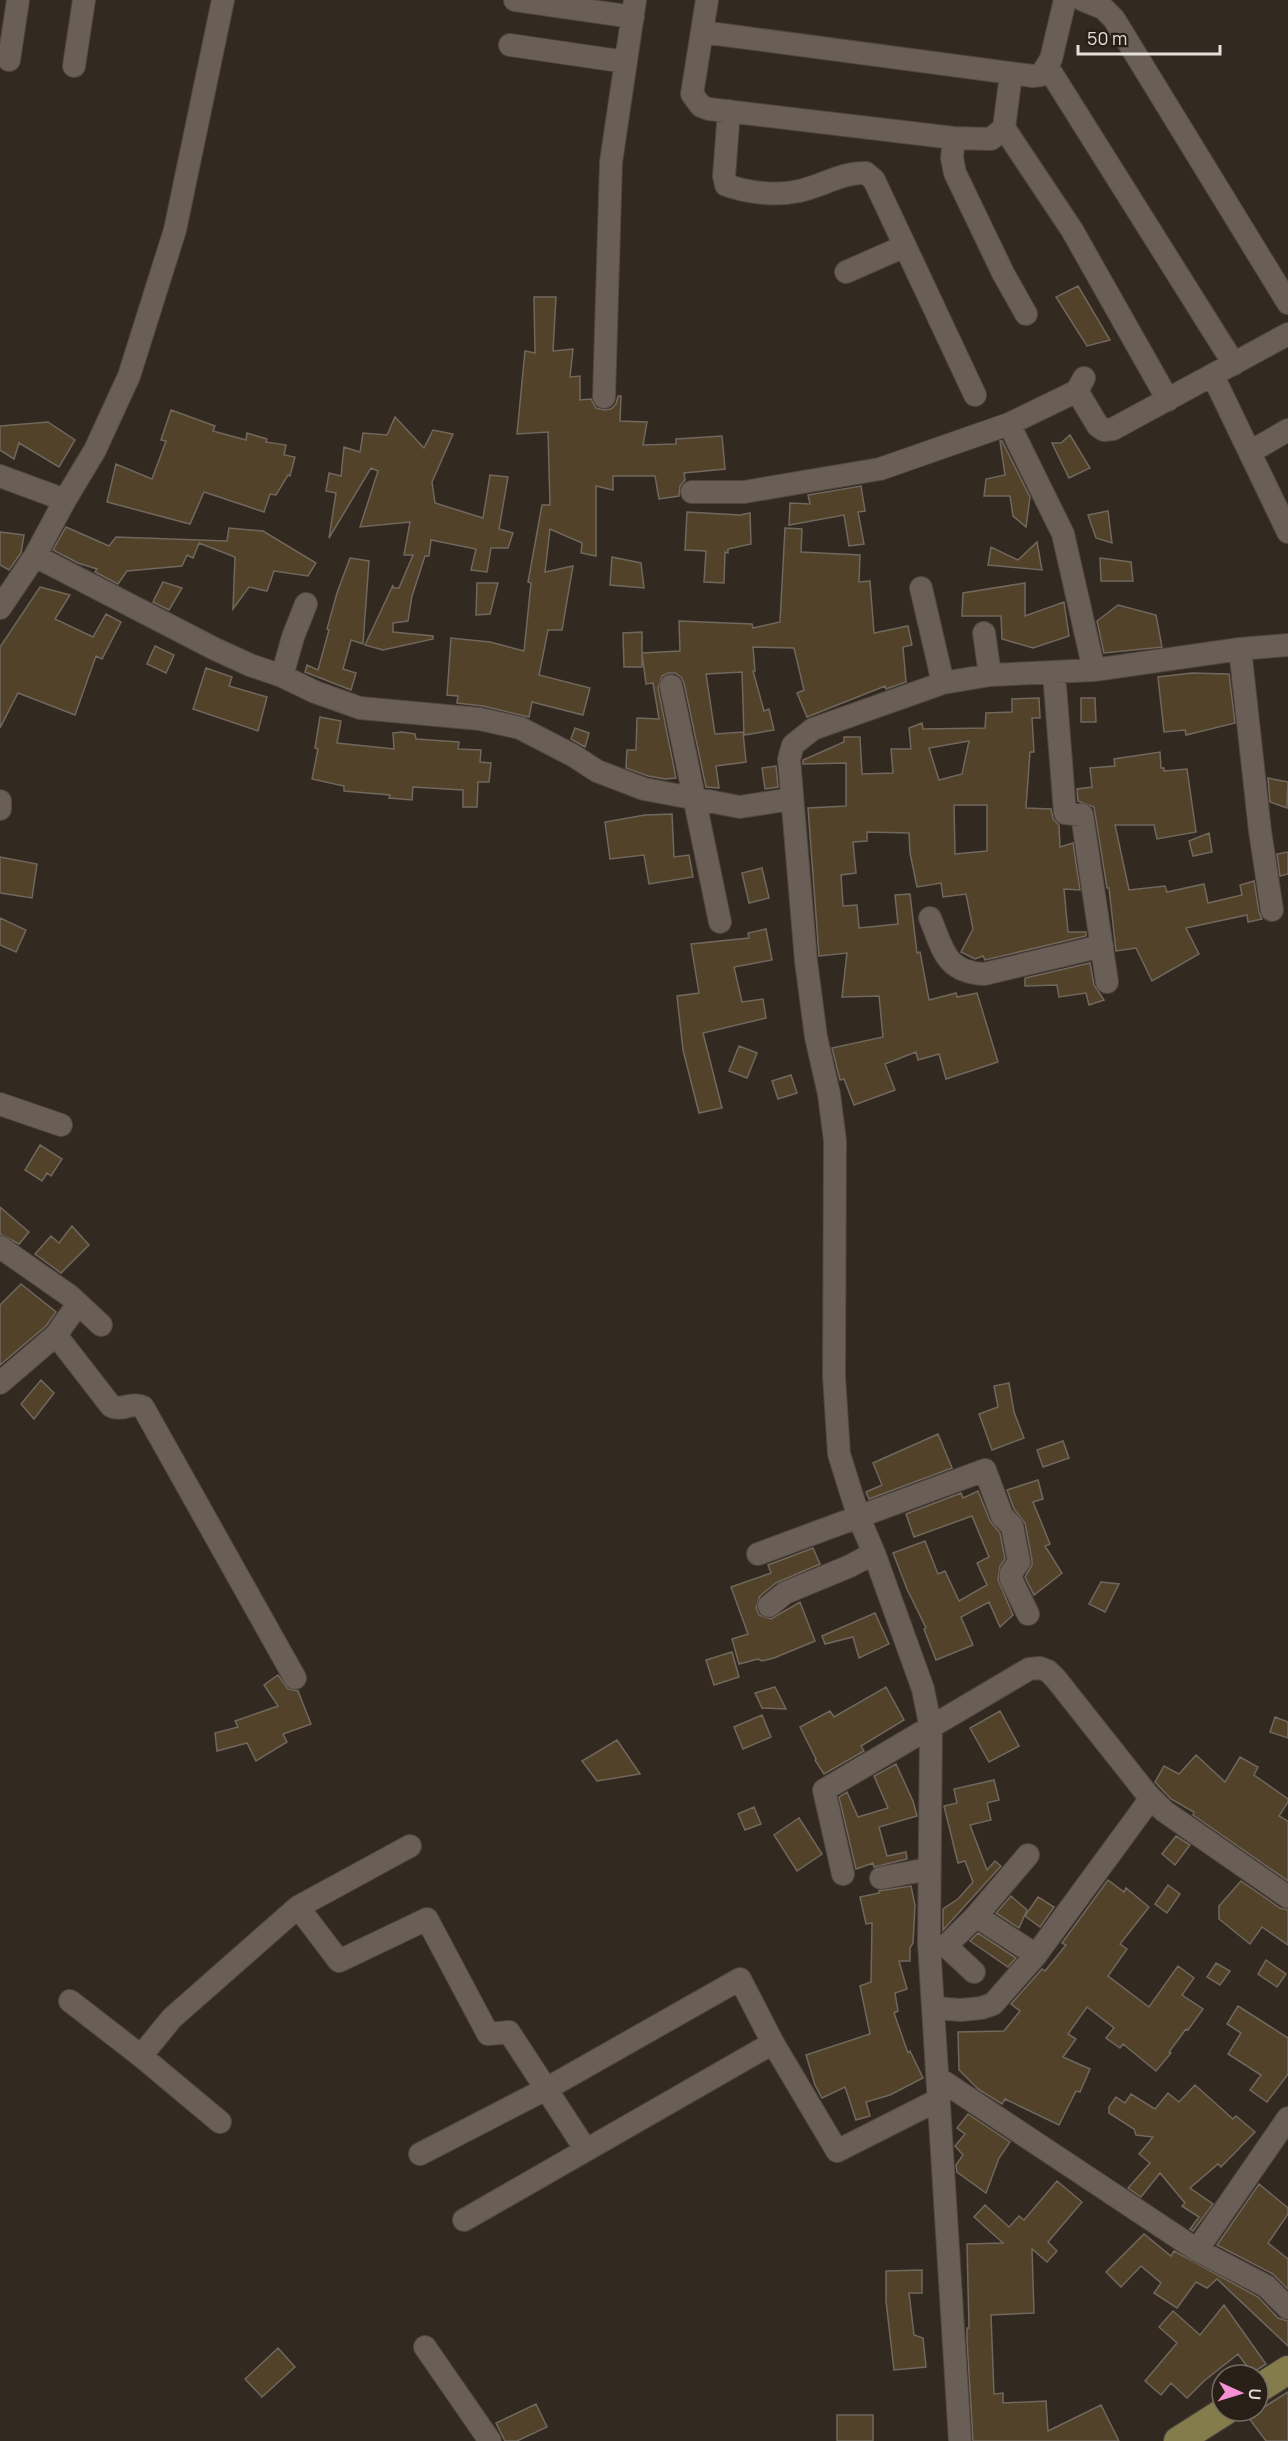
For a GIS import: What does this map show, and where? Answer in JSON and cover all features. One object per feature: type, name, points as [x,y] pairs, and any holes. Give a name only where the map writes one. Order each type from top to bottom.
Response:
[{"type":"main road","points":[[1270,2381],[1288,2370]]},
{"type":"main road","points":[[1178,2441],[1210,2421]]},
{"type":"street","points":[[9,60],[18,0]]},
{"type":"street","points":[[74,66],[84,0]]},
{"type":"street","points":[[0,608],[35,556],[65,500],[96,450],[129,376],[175,230],[196,140],[223,0]]},
{"type":"street","points":[[514,0],[634,9],[611,162],[604,397]]},
{"type":"street","points":[[707,0],[692,94],[701,106],[709,109],[954,138],[991,140],[1004,128],[1011,74]]},
{"type":"street","points":[[702,32],[1011,74],[1041,75],[1051,59],[1065,0]]},
{"type":"street","points":[[1083,0],[1103,8],[1114,19],[1288,303]]},
{"type":"street","points":[[510,45],[626,62]]},
{"type":"street","points":[[1047,66],[1234,364]]},
{"type":"street","points":[[729,111],[724,176],[726,185],[766,193],[798,191],[856,173],[866,173],[874,180],[975,395]]},
{"type":"street","points":[[1004,128],[1072,230],[1168,400]]},
{"type":"street","points":[[954,138],[952,158],[955,173],[1003,273],[1026,314]]},
{"type":"street","points":[[846,272],[905,246]]},
{"type":"street","points":[[692,492],[744,492],[880,469],[1009,424],[1081,384],[1098,426],[1104,430],[1113,429],[1288,334]]},
{"type":"street","points":[[1213,376],[1288,532]]},
{"type":"street","points":[[1009,424],[1063,534],[1094,670]]},
{"type":"street","points":[[1250,452],[1288,430]]},
{"type":"street","points":[[0,476],[65,500]]},
{"type":"street","points":[[35,556],[215,650],[282,676],[315,692],[360,708],[480,719],[520,728],[574,756],[597,771],[644,789],[740,807],[791,799]]},
{"type":"street","points":[[921,588],[943,683]]},
{"type":"street","points":[[282,676],[293,637],[306,604]]},
{"type":"street","points":[[984,633],[990,675]]},
{"type":"street","points":[[960,2441],[933,2008],[938,1945],[928,1869],[931,1729],[923,1689],[859,1518],[840,1454],[834,1376],[835,1141],[829,1094],[816,1037],[806,961],[791,799],[790,753],[800,737],[813,729],[943,683],[990,675],[1094,670],[1240,649],[1288,645]]},
{"type":"street","points":[[1240,649],[1260,831],[1272,910]]},
{"type":"street","points":[[1054,673],[1065,813],[1083,815],[1107,982]]},
{"type":"street","points":[[671,686],[720,921]]},
{"type":"street","points":[[0,801],[0,809]]},
{"type":"street","points":[[930,918],[948,960],[966,973],[984,974],[1102,946]]},
{"type":"street","points":[[0,1104],[61,1125]]},
{"type":"street","points":[[0,1247],[70,1296],[101,1324]]},
{"type":"street","points":[[0,1383],[56,1335],[78,1304]]},
{"type":"street","points":[[56,1335],[111,1406],[121,1408],[133,1404],[143,1407],[295,1678]]},
{"type":"street","points":[[758,1554],[986,1470],[1002,1516],[1012,1526],[1019,1562],[1011,1573],[1011,1579],[1028,1614]]},
{"type":"street","points":[[769,1606],[785,1593],[850,1566],[874,1553]]},
{"type":"street","points":[[843,1874],[824,1790],[1029,1670],[1040,1668],[1048,1671],[1066,1690],[1151,1798],[1164,1811],[1288,1897]]},
{"type":"street","points":[[933,2008],[961,2010],[993,2004],[1036,1955],[1151,1798]]},
{"type":"street","points":[[141,2056],[172,2018],[298,1907],[410,1846]]},
{"type":"street","points":[[938,1945],[976,1916],[1028,1855]]},
{"type":"street","points":[[881,1878],[928,1869]]},
{"type":"street","points":[[298,1907],[339,1961],[427,1919],[488,2034],[509,2032],[586,2150]]},
{"type":"street","points":[[976,1916],[1036,1955]]},
{"type":"street","points":[[938,1945],[974,1972]]},
{"type":"street","points":[[420,2154],[546,2089],[740,1979],[773,2043],[837,2151],[938,2089]]},
{"type":"street","points":[[70,2001],[220,2122]]},
{"type":"street","points":[[464,2220],[773,2043]]},
{"type":"street","points":[[938,2089],[1197,2250],[1266,2286],[1288,2308]]},
{"type":"street","points":[[1197,2250],[1288,2118]]},
{"type":"street","points":[[425,2347],[490,2441]]},
{"type":"building","points":[[1078,286],[1110,340],[1087,346],[1056,297]]},
{"type":"building","points":[[534,297],[556,297],[553,351],[573,349],[570,377],[580,376],[580,400],[591,399],[596,408],[604,410],[611,409],[616,404],[618,396],[621,396],[620,421],[647,422],[643,445],[676,444],[676,439],[722,436],[725,469],[684,473],[685,480],[680,486],[679,496],[659,499],[655,476],[613,476],[613,490],[596,486],[596,556],[581,553],[582,543],[550,529],[545,572],[573,566],[562,630],[548,630],[539,675],[590,688],[583,715],[532,702],[529,717],[483,706],[457,703],[458,696],[447,695],[451,638],[490,642],[524,651],[531,583],[528,582],[542,505],[550,505],[548,432],[517,434],[525,351],[535,353]]},
{"type":"building","points":[[171,410],[215,426],[213,431],[246,440],[247,433],[267,439],[266,442],[286,445],[284,455],[295,457],[290,476],[288,475],[276,495],[270,494],[264,512],[204,492],[190,524],[107,502],[116,464],[152,479],[166,441],[161,440]]},
{"type":"building","points":[[395,417],[424,448],[433,430],[453,434],[432,482],[435,503],[483,518],[490,475],[508,477],[499,529],[513,533],[508,548],[491,548],[487,572],[471,570],[476,549],[431,540],[429,556],[425,556],[412,596],[408,621],[393,623],[393,632],[433,636],[433,639],[383,650],[365,645],[393,585],[393,588],[399,588],[413,555],[404,555],[410,522],[360,527],[378,471],[371,468],[329,538],[336,493],[326,491],[329,473],[341,476],[344,447],[360,452],[363,433],[387,435]]},
{"type":"building","points":[[48,422],[75,440],[59,467],[19,443],[14,459],[0,450],[0,426]]},
{"type":"building","points":[[1070,435],[1090,468],[1069,478],[1052,443],[1061,443]]},
{"type":"building","points":[[1000,441],[1030,497],[1026,527],[1013,516],[1010,496],[984,496],[986,479],[1005,475]]},
{"type":"building","points":[[861,486],[865,511],[858,512],[864,544],[849,546],[844,515],[789,525],[790,503],[810,504],[808,495]]},
{"type":"building","points":[[1108,511],[1112,543],[1096,538],[1088,515]]},
{"type":"building","points":[[687,512],[740,515],[750,513],[751,544],[728,549],[728,553],[725,552],[724,583],[704,582],[706,551],[685,550]]},
{"type":"building","points":[[66,527],[109,546],[116,537],[227,541],[229,528],[263,531],[316,563],[308,576],[274,571],[267,591],[249,587],[233,609],[235,557],[199,543],[193,558],[187,555],[182,566],[127,571],[118,584],[95,572],[97,569],[78,563],[53,550]]},
{"type":"building","points":[[785,528],[802,529],[801,552],[860,555],[859,582],[870,581],[874,633],[908,626],[912,645],[903,647],[906,682],[886,689],[885,686],[807,717],[797,693],[804,690],[794,648],[753,647],[755,671],[753,671],[764,711],[769,709],[774,730],[744,735],[742,672],[706,674],[715,734],[743,732],[746,762],[716,766],[719,788],[706,787],[684,683],[675,673],[668,673],[662,676],[658,688],[676,778],[648,776],[626,768],[627,750],[636,750],[637,718],[659,719],[653,683],[646,684],[642,653],[680,651],[679,621],[752,624],[753,628],[780,622]]},
{"type":"building","points":[[0,532],[24,535],[21,553],[9,570],[0,565]]},
{"type":"building","points":[[1037,542],[1042,570],[988,565],[991,547],[1018,560]]},
{"type":"building","points":[[612,557],[641,563],[644,588],[610,585]]},
{"type":"building","points":[[350,558],[369,561],[363,644],[351,640],[343,669],[356,673],[351,690],[305,672],[307,665],[318,670],[337,593]]},
{"type":"building","points":[[1100,558],[1131,562],[1133,581],[1101,581]]},
{"type":"building","points":[[163,582],[182,588],[169,610],[153,602]]},
{"type":"building","points":[[477,583],[498,583],[490,614],[476,615]]},
{"type":"building","points":[[1025,583],[1025,616],[1064,602],[1069,636],[1033,648],[1002,639],[1001,616],[962,616],[963,593]]},
{"type":"building","points":[[40,587],[70,595],[55,619],[93,637],[106,614],[121,622],[102,659],[96,656],[75,715],[18,693],[0,728],[0,647]]},
{"type":"building","points":[[1118,605],[1156,615],[1162,647],[1104,653],[1097,621]]},
{"type":"building","points":[[642,632],[642,667],[624,667],[623,633]]},
{"type":"building","points":[[155,646],[174,655],[166,673],[147,664]]},
{"type":"building","points":[[206,668],[232,677],[229,686],[267,697],[258,731],[193,709]]},
{"type":"building","points":[[1192,673],[1229,674],[1235,723],[1186,735],[1185,730],[1164,732],[1158,677]]},
{"type":"building","points":[[1039,698],[1040,718],[1032,718],[1034,752],[1030,752],[1026,808],[1051,809],[1053,819],[1059,825],[1060,847],[1073,843],[1080,890],[1064,889],[1068,932],[1086,932],[1086,936],[985,960],[983,956],[975,959],[961,952],[973,929],[966,894],[943,897],[941,883],[917,887],[910,853],[909,833],[867,832],[867,841],[853,842],[856,873],[841,875],[843,906],[857,905],[859,928],[898,924],[895,895],[910,894],[917,953],[920,952],[929,1000],[956,993],[957,997],[977,993],[998,1062],[946,1079],[939,1054],[918,1060],[916,1052],[885,1064],[895,1090],[854,1105],[844,1079],[840,1080],[832,1048],[883,1037],[879,996],[842,997],[847,953],[819,956],[808,808],[846,806],[846,763],[803,764],[803,760],[844,742],[844,737],[860,737],[862,774],[893,773],[891,749],[911,749],[909,728],[922,723],[923,729],[985,728],[986,713],[1012,712],[1012,699]],"holes":[[[969,741],[962,774],[939,780],[929,748]],[[954,805],[987,805],[987,851],[955,854]]]},
{"type":"building","points":[[1081,698],[1095,698],[1096,722],[1081,722]]},
{"type":"building","points":[[320,717],[341,721],[337,743],[394,749],[393,733],[402,732],[415,734],[416,739],[459,742],[458,749],[481,750],[480,762],[491,763],[489,782],[478,782],[477,807],[463,807],[463,790],[413,787],[412,800],[389,798],[390,795],[344,791],[344,786],[312,779],[318,749],[315,748]]},
{"type":"building","points":[[575,728],[589,733],[585,747],[571,739]]},
{"type":"building","points":[[1160,752],[1161,768],[1164,768],[1164,771],[1187,769],[1196,832],[1157,839],[1154,825],[1115,825],[1129,890],[1165,886],[1167,892],[1204,884],[1208,903],[1242,895],[1240,885],[1254,881],[1262,919],[1248,922],[1247,915],[1186,928],[1199,954],[1152,981],[1136,948],[1116,951],[1109,888],[1107,888],[1094,807],[1078,801],[1077,789],[1092,787],[1090,768],[1115,766],[1114,759]]},
{"type":"building","points":[[776,766],[778,787],[765,789],[762,768]]},
{"type":"building","points":[[1268,778],[1288,782],[1287,808],[1270,802]]},
{"type":"building","points":[[672,814],[674,857],[689,855],[693,877],[649,884],[644,855],[610,859],[605,822],[645,815]]},
{"type":"building","points":[[1209,833],[1212,852],[1193,856],[1189,841]]},
{"type":"building","points":[[1288,852],[1288,874],[1280,876],[1277,854]]},
{"type":"building","points":[[0,857],[37,864],[32,898],[0,893]]},
{"type":"building","points":[[762,868],[769,898],[749,903],[742,873]]},
{"type":"building","points":[[0,918],[26,930],[16,952],[0,945]]},
{"type":"building","points":[[766,929],[772,960],[734,967],[742,1002],[763,999],[766,1018],[703,1033],[722,1108],[699,1113],[683,1050],[677,996],[699,993],[691,944],[749,938],[748,933]]},
{"type":"building","points":[[1090,963],[1094,985],[1104,1000],[1089,1005],[1086,993],[1059,997],[1057,985],[1025,986],[1025,978]]},
{"type":"building","points":[[739,1046],[757,1053],[747,1078],[729,1071]]},
{"type":"building","points":[[791,1075],[797,1093],[778,1099],[772,1081]]},
{"type":"building","points":[[40,1145],[62,1159],[51,1176],[47,1173],[42,1181],[25,1170]]},
{"type":"building","points":[[0,1207],[29,1232],[19,1244],[0,1234]]},
{"type":"building","points":[[72,1226],[89,1245],[61,1273],[35,1254],[51,1236],[59,1243]]},
{"type":"building","points":[[21,1284],[56,1312],[46,1326],[0,1365],[0,1305]]},
{"type":"building","points":[[41,1380],[54,1393],[34,1419],[21,1404]]},
{"type":"building","points":[[1009,1383],[1014,1412],[1024,1438],[992,1450],[979,1414],[998,1407],[994,1386]]},
{"type":"building","points":[[938,1434],[952,1468],[869,1499],[866,1492],[882,1485],[873,1463]]},
{"type":"building","points":[[1063,1441],[1069,1458],[1043,1467],[1037,1450]]},
{"type":"building","points":[[1038,1480],[1043,1499],[1033,1502],[1050,1544],[1045,1546],[1062,1573],[1034,1595],[1025,1577],[1032,1565],[1032,1560],[1025,1523],[1014,1509],[1007,1490]]},
{"type":"building","points":[[978,1491],[990,1521],[1000,1533],[1005,1559],[1000,1566],[998,1580],[1013,1615],[1000,1627],[989,1602],[961,1617],[973,1645],[936,1660],[924,1629],[926,1628],[893,1553],[925,1541],[938,1574],[945,1571],[959,1601],[987,1585],[977,1563],[989,1557],[972,1516],[914,1537],[906,1514],[961,1493],[963,1498]]},
{"type":"building","points":[[813,1548],[820,1564],[776,1583],[760,1596],[756,1608],[759,1615],[771,1619],[800,1602],[815,1641],[774,1658],[739,1664],[732,1639],[748,1634],[731,1587],[771,1573],[768,1565]]},
{"type":"building","points":[[1101,1582],[1119,1584],[1105,1612],[1089,1604]]},
{"type":"building","points":[[875,1613],[889,1644],[859,1658],[853,1637],[825,1644],[822,1636]]},
{"type":"building","points":[[732,1652],[739,1677],[714,1685],[706,1660]]},
{"type":"building","points":[[278,1675],[288,1689],[298,1691],[311,1724],[283,1734],[287,1742],[256,1761],[247,1743],[217,1751],[215,1733],[238,1727],[235,1721],[278,1706],[264,1685]]},
{"type":"building","points":[[775,1687],[786,1709],[762,1708],[755,1693]]},
{"type":"building","points":[[886,1687],[904,1720],[861,1746],[864,1751],[824,1774],[800,1727],[830,1711],[834,1717]]},
{"type":"building","points":[[1000,1711],[1019,1746],[989,1762],[970,1728]]},
{"type":"building","points":[[762,1715],[771,1737],[743,1749],[734,1727]]},
{"type":"building","points":[[1275,1717],[1288,1722],[1288,1738],[1270,1732]]},
{"type":"building","points":[[617,1740],[640,1774],[597,1781],[582,1761]]},
{"type":"building","points":[[1196,1755],[1225,1782],[1240,1757],[1258,1767],[1254,1775],[1288,1799],[1279,1816],[1288,1821],[1288,1881],[1193,1815],[1194,1812],[1171,1799],[1155,1782],[1164,1766],[1179,1774]]},
{"type":"building","points":[[896,1764],[913,1801],[917,1816],[879,1827],[887,1856],[906,1852],[907,1859],[874,1867],[873,1863],[856,1869],[839,1797],[847,1792],[858,1817],[888,1808],[874,1776]]},
{"type":"building","points":[[994,1780],[999,1800],[987,1803],[991,1820],[970,1825],[987,1870],[995,1861],[1001,1866],[943,1930],[943,1909],[958,1899],[973,1882],[965,1861],[958,1863],[944,1806],[957,1803],[954,1789]]},
{"type":"building","points":[[754,1807],[761,1824],[745,1830],[738,1814]]},
{"type":"building","points":[[799,1818],[822,1854],[797,1871],[774,1835]]},
{"type":"building","points":[[1176,1836],[1190,1845],[1175,1865],[1162,1854]]},
{"type":"building","points":[[1108,1880],[1124,1892],[1126,1888],[1149,1907],[1120,1944],[1127,1949],[1108,1976],[1149,2007],[1178,1966],[1194,1978],[1182,1995],[1203,2009],[1156,2071],[1123,2044],[1120,2048],[1106,2038],[1114,2028],[1087,2007],[1068,2034],[1076,2039],[1063,2057],[1090,2069],[1080,2092],[1076,2091],[1059,2125],[1005,2099],[1002,2104],[978,2089],[959,2070],[958,2032],[1004,2031],[1020,2011],[1011,2004],[1042,1969],[1045,1971],[1066,1945],[1062,1943]]},
{"type":"building","points":[[1241,1881],[1280,1908],[1288,1910],[1288,1945],[1262,1927],[1250,1944],[1219,1919],[1219,1906]]},
{"type":"building","points":[[1168,1885],[1180,1894],[1167,1913],[1155,1904]]},
{"type":"building","points":[[911,1886],[915,1905],[913,1943],[910,1948],[910,1961],[899,1961],[907,1989],[895,1993],[898,2011],[894,2013],[908,2053],[910,2051],[923,2078],[890,2095],[866,2102],[870,2116],[856,2120],[845,2087],[822,2098],[815,2085],[806,2055],[870,2034],[860,1986],[871,1982],[872,1923],[866,1924],[860,1897],[879,1893],[879,1891]]},
{"type":"building","points":[[1011,1896],[1027,1910],[1019,1928],[996,1913]]},
{"type":"building","points":[[1038,1897],[1054,1907],[1040,1927],[1025,1916]]},
{"type":"building","points":[[978,1933],[1016,1958],[1008,1967],[970,1941]]},
{"type":"building","points":[[1266,1960],[1286,1974],[1277,1987],[1258,1974]]},
{"type":"building","points":[[1216,1963],[1230,1971],[1220,1985],[1207,1977]]},
{"type":"building","points":[[1238,2006],[1288,2038],[1288,2074],[1267,2102],[1250,2090],[1261,2075],[1228,2054],[1241,2033],[1227,2024]]},
{"type":"building","points":[[1195,2085],[1233,2119],[1236,2116],[1255,2132],[1221,2167],[1218,2164],[1190,2188],[1213,2204],[1193,2231],[1190,2229],[1199,2217],[1182,2206],[1185,2203],[1160,2173],[1141,2197],[1128,2188],[1150,2163],[1139,2154],[1153,2137],[1136,2135],[1134,2129],[1109,2113],[1109,2107],[1116,2097],[1125,2103],[1131,2094],[1155,2109],[1168,2093],[1179,2102]]},
{"type":"building","points":[[968,2114],[1010,2142],[999,2158],[986,2193],[957,2172],[956,2165],[963,2155],[955,2146],[965,2134],[957,2128]]},
{"type":"building","points":[[1057,2181],[1082,2202],[1048,2242],[1057,2251],[1047,2262],[1032,2249],[1034,2313],[991,2315],[994,2394],[1003,2393],[1003,2403],[1046,2401],[1048,2431],[1101,2405],[1119,2441],[973,2441],[967,2340],[967,2328],[969,2328],[967,2244],[1003,2243],[974,2217],[985,2205],[1009,2227],[1019,2216],[1024,2220]]},
{"type":"building","points":[[1259,2184],[1288,2208],[1288,2214],[1268,2243],[1288,2259],[1288,2289],[1273,2274],[1217,2245]]},
{"type":"building","points":[[1144,2234],[1171,2256],[1174,2251],[1258,2297],[1278,2318],[1288,2321],[1288,2346],[1217,2279],[1207,2288],[1196,2282],[1177,2308],[1154,2293],[1161,2283],[1141,2266],[1121,2287],[1106,2272]]},
{"type":"building","points":[[922,2270],[922,2293],[909,2293],[914,2335],[923,2338],[926,2367],[894,2370],[886,2301],[886,2271]]},
{"type":"building","points":[[1224,2305],[1265,2363],[1245,2363],[1238,2354],[1227,2363],[1210,2363],[1210,2376],[1187,2398],[1171,2383],[1161,2395],[1145,2381],[1177,2343],[1159,2327],[1173,2311],[1200,2335]]},
{"type":"building","points":[[278,2348],[295,2367],[262,2397],[245,2379]]},
{"type":"building","points":[[1288,2392],[1288,2441],[1266,2441],[1252,2423],[1270,2423],[1270,2403]]},
{"type":"building","points":[[536,2404],[547,2427],[517,2441],[505,2441],[496,2423]]},
{"type":"building","points":[[837,2415],[873,2415],[873,2441],[837,2441]]}]
